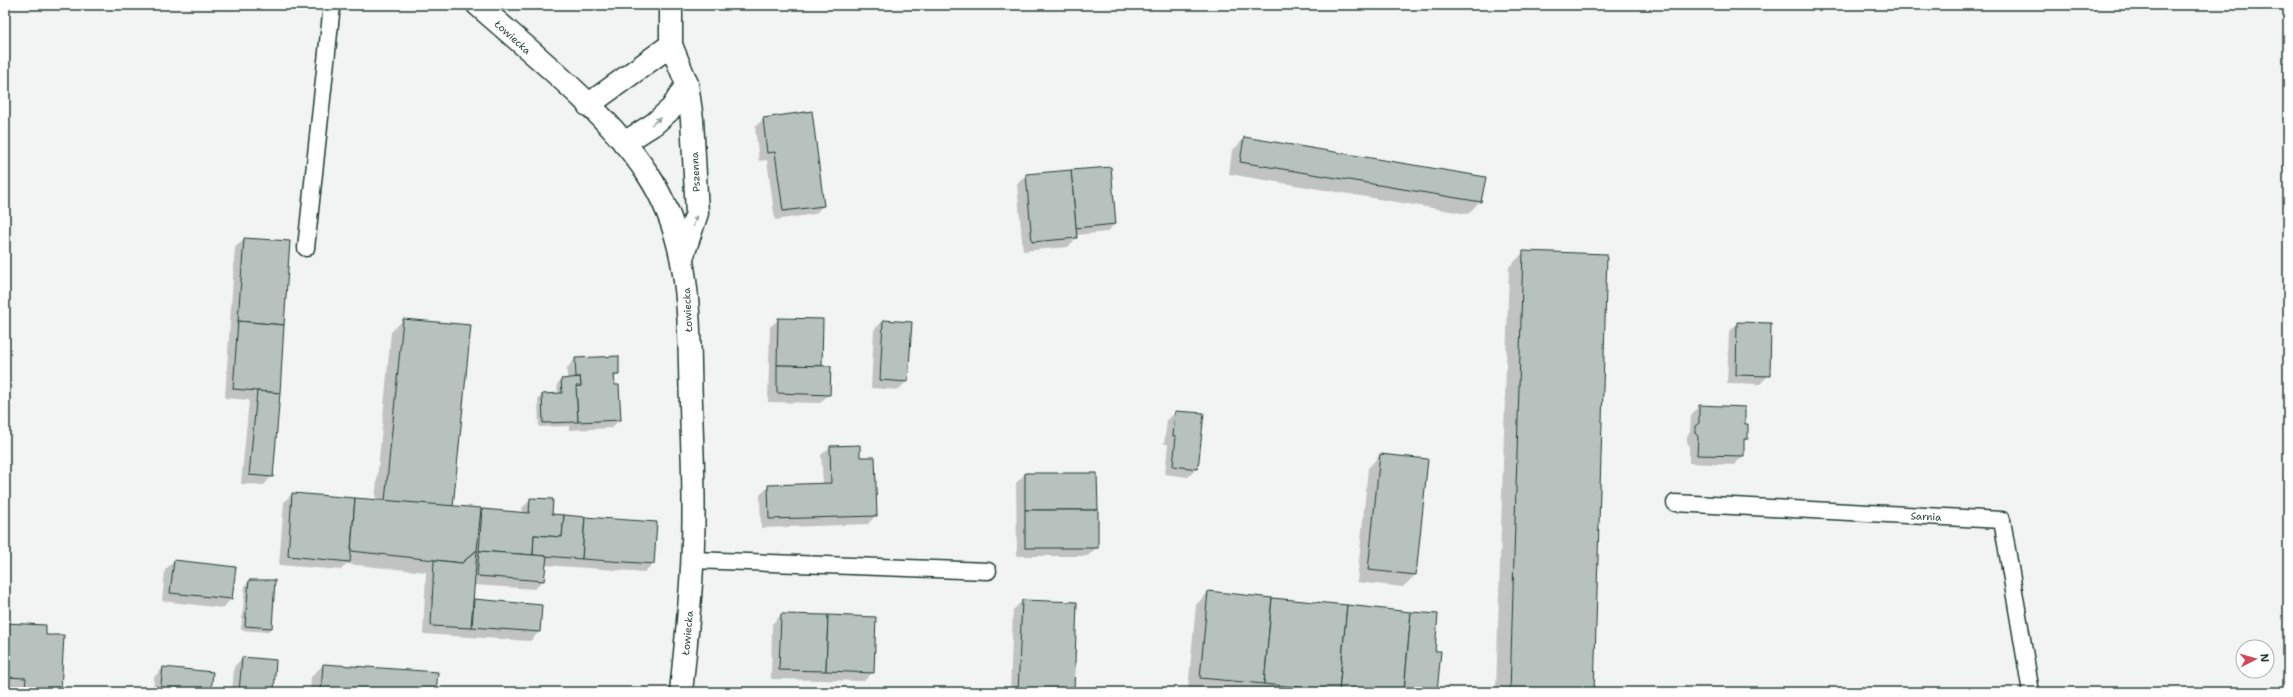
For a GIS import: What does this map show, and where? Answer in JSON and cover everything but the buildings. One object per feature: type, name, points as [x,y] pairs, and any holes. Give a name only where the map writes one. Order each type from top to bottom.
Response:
[{"type":"street","name":"Łowiecka","points":[[478,5],[588,105],[624,143],[647,172],[663,199],[675,228],[682,258],[688,321],[694,506],[692,560],[680,692]]},
{"type":"street","name":"Pszenna","points":[[671,5],[671,45],[687,84],[692,119],[697,213],[682,258]]},
{"type":"street","points":[[588,105],[671,45]]},
{"type":"street","points":[[624,143],[654,124],[672,108],[687,84]]},
{"type":"lane","points":[[306,248],[332,5]]},
{"type":"lane","name":"Sarnia","points":[[1675,503],[2002,520],[2031,692]]},
{"type":"lane","points":[[692,560],[988,571]]}]
